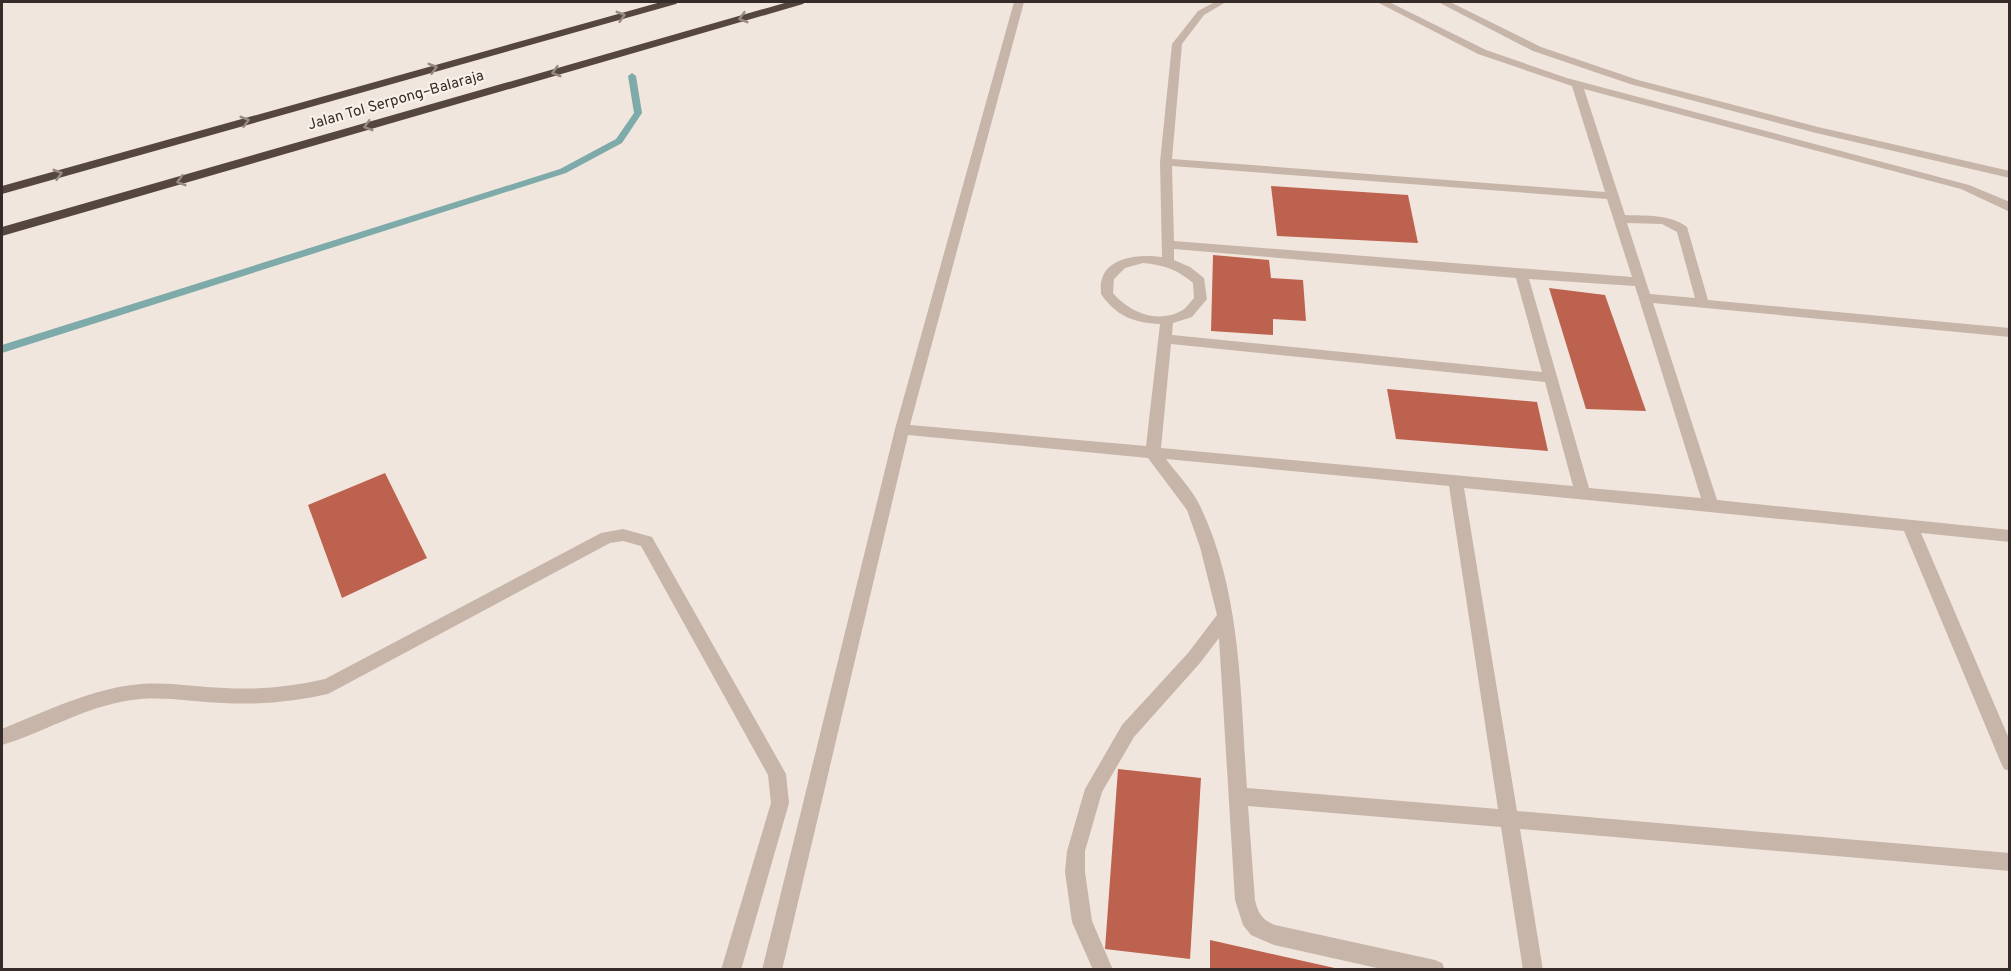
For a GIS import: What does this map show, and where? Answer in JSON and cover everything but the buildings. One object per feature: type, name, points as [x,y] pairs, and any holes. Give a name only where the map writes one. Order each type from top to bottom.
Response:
[{"type":"highway","name":"Jalan Tol Serpong–Balaraja","points":[[2,190],[672,2]]},
{"type":"highway","name":"Jalan Tol Serpong–Balaraja","points":[[2,232],[799,2]]},
{"type":"street","points":[[772,969],[902,429],[1019,2]]},
{"type":"street","points":[[1168,261],[1166,162],[1177,44],[1201,13],[1221,2]]},
{"type":"street","points":[[1382,2],[1482,52],[1577,85],[1965,187],[1996,199],[2010,208]]},
{"type":"street","points":[[1443,2],[1537,49],[1634,82],[1816,130],[2010,175]]},
{"type":"street","points":[[1577,85],[1712,506]]},
{"type":"street","points":[[1166,162],[1613,196]]},
{"type":"street","points":[[1619,219],[1668,222],[1678,225],[1683,230],[1703,303]]},
{"type":"street","points":[[1169,245],[1640,282]]},
{"type":"street","points":[[1143,259],[1168,261],[1182,266],[1198,281],[1201,299],[1187,314],[1167,320],[1141,319],[1119,309],[1107,294],[1108,278],[1121,265],[1143,259]]},
{"type":"street","points":[[1521,274],[1583,494]]},
{"type":"street","points":[[1645,298],[2010,333]]},
{"type":"street","points":[[1167,320],[1153,453],[1194,508],[1208,547],[1226,616],[1245,900],[1250,918],[1258,928],[1274,935],[1435,969]]},
{"type":"street","points":[[1165,339],[1551,378]]},
{"type":"street","points":[[902,429],[2010,536]]},
{"type":"street","points":[[1456,482],[1533,969]]},
{"type":"street","points":[[1910,526],[2010,763]]},
{"type":"street","points":[[2,738],[102,700],[126,694],[159,691],[269,697],[298,694],[328,686],[608,537],[633,536],[646,541],[777,774],[780,804],[731,969]]},
{"type":"street","points":[[1103,969],[1082,922],[1075,872],[1076,851],[1094,789],[1128,731],[1194,658],[1226,616]]},
{"type":"street","points":[[1237,796],[2010,862]]},
{"type":"waterway","points":[[2,349],[563,171],[619,141],[638,113],[632,76]]}]
